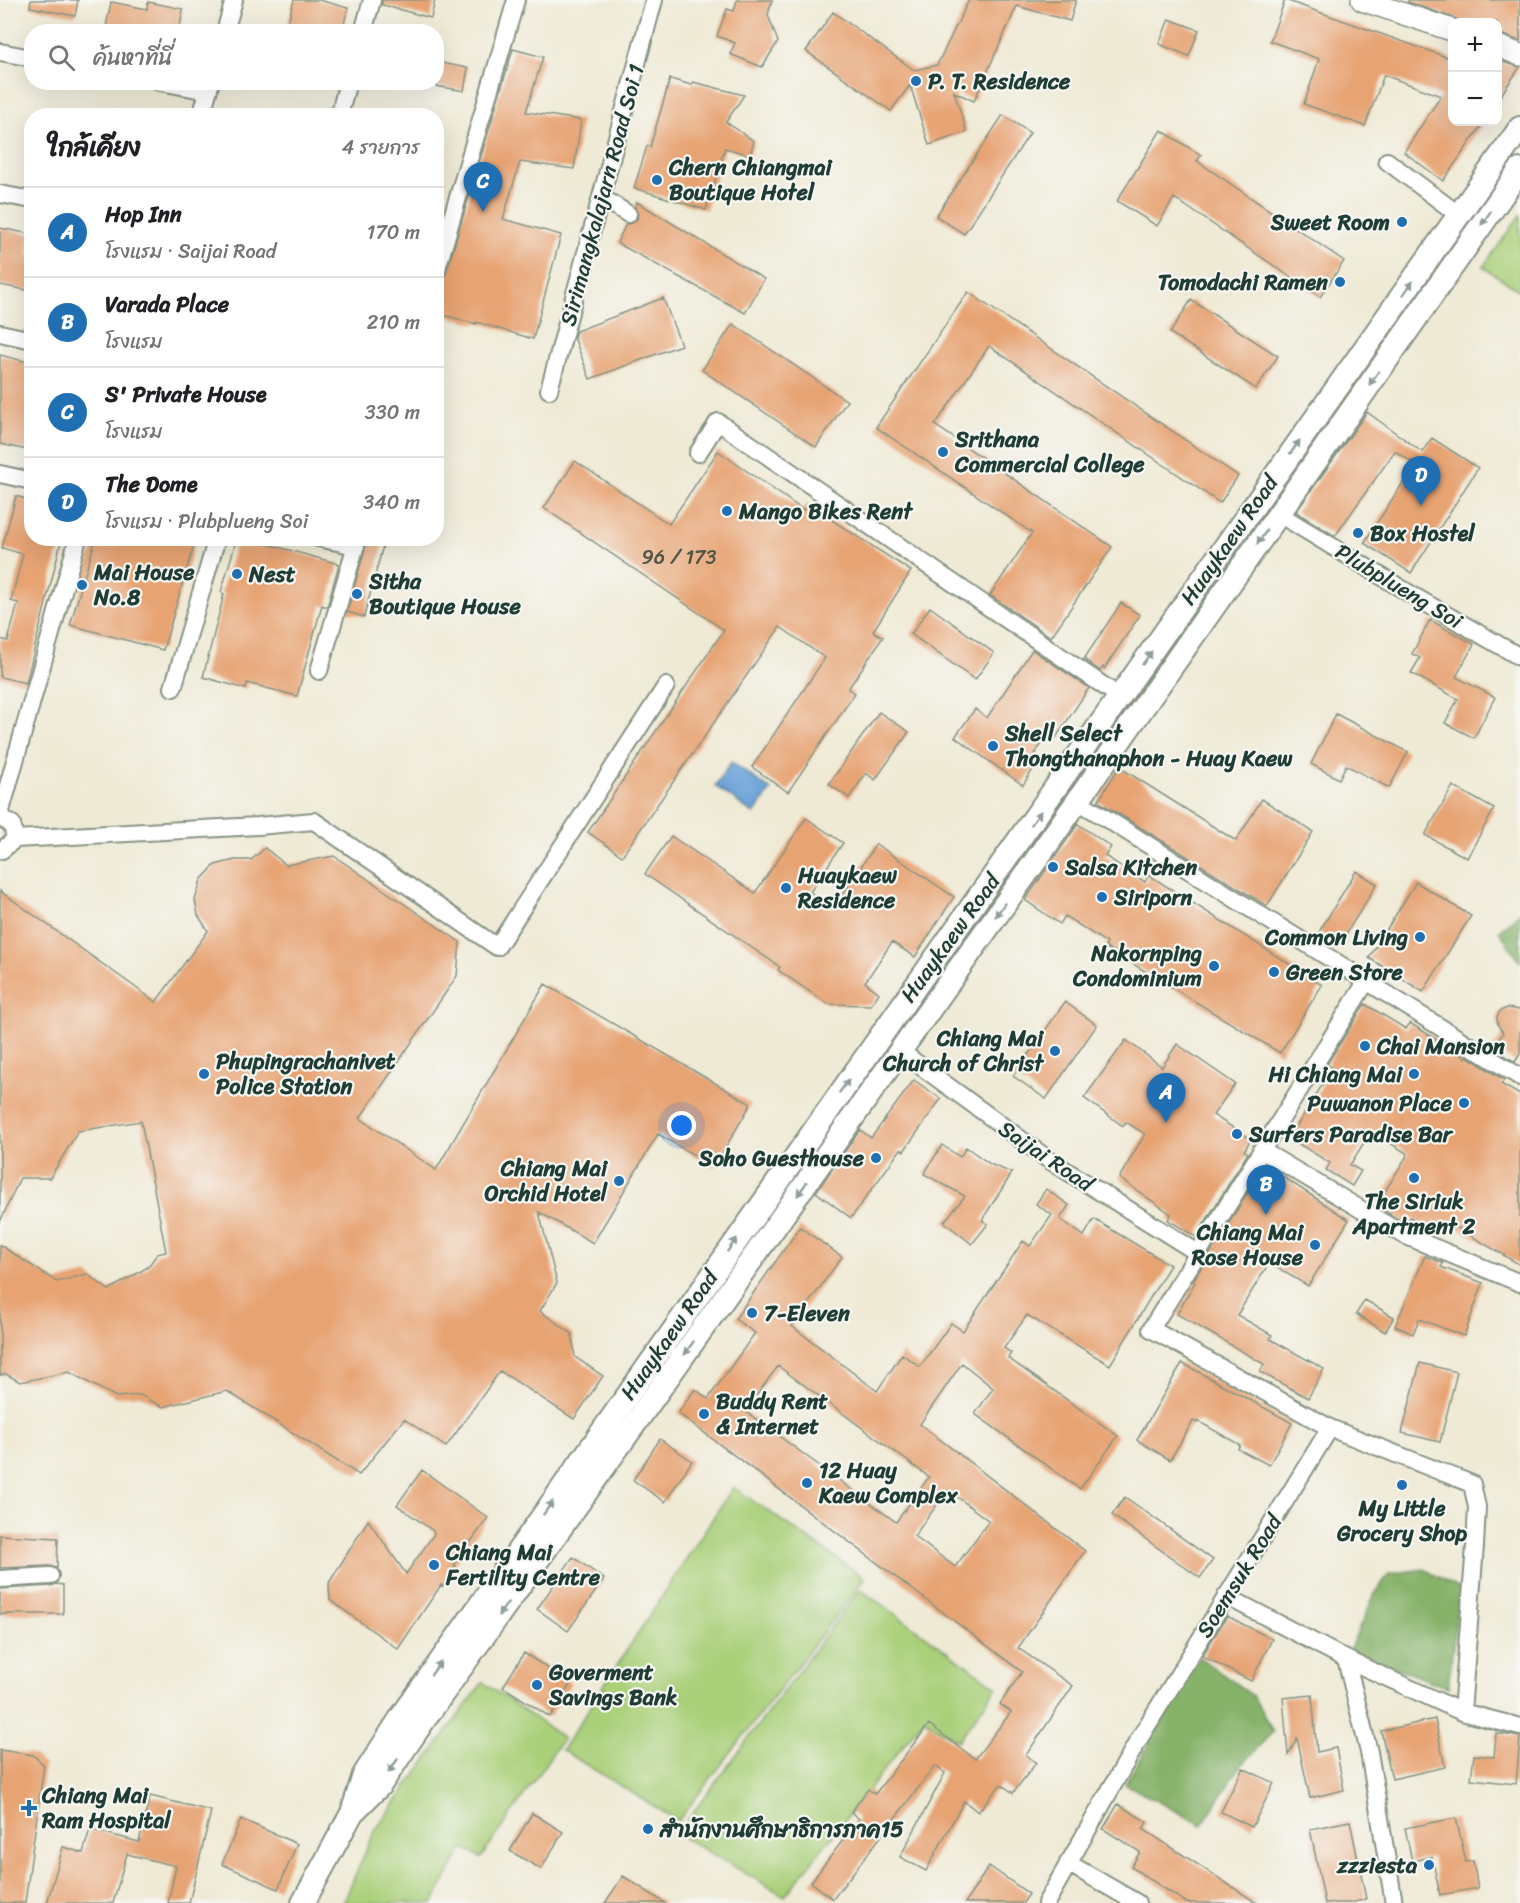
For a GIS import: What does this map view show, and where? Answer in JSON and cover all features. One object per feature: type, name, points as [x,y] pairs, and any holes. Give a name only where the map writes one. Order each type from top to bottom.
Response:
[{"type":"main road","name":"Huaykaew Road","points":[[303,1903],[352,1813],[364,1775],[413,1700],[1520,128]]},
{"type":"main road","name":"Huaykaew Road","points":[[352,1813],[380,1785],[426,1717],[1078,801],[1520,170]]},
{"type":"main road","points":[[1058,787],[1078,801]]},
{"type":"street","points":[[227,24],[234,0]]},
{"type":"street","points":[[365,24],[372,0]]},
{"type":"street","points":[[444,245],[516,0]]},
{"type":"street","name":"Sirimangkalajarn Road Soi 1","points":[[549,390],[654,0]]},
{"type":"street","points":[[1362,0],[1448,29]]},
{"type":"street","points":[[1502,48],[1520,55]]},
{"type":"street","points":[[0,52],[24,56]]},
{"type":"street","points":[[203,108],[208,90]]},
{"type":"street","points":[[341,108],[346,90]]},
{"type":"street","points":[[1387,160],[1459,215]]},
{"type":"street","points":[[0,194],[24,198]]},
{"type":"street","points":[[601,197],[628,214]]},
{"type":"street","points":[[0,333],[24,338]]},
{"type":"street","points":[[698,453],[718,422],[1120,697]]},
{"type":"street","points":[[0,474],[24,479]]},
{"type":"street","name":"Plubplueng Soi","points":[[1279,514],[1417,598],[1520,657]]},
{"type":"street","points":[[15,839],[12,824],[0,816],[76,546]]},
{"type":"street","points":[[173,688],[214,546]]},
{"type":"street","points":[[319,671],[356,546]]},
{"type":"street","points":[[0,850],[15,839],[314,821],[497,947],[666,686]]},
{"type":"street","points":[[1078,801],[1520,1077]]},
{"type":"street","points":[[1366,982],[1151,1329],[1330,1428],[1472,1484],[1477,1507],[1462,1712]]},
{"type":"street","name":"Saijai Road","points":[[900,1051],[1048,1160],[1198,1253]]},
{"type":"street","points":[[1261,1150],[1404,1235],[1520,1283]]},
{"type":"street","name":"Soemsuk Road","points":[[1046,1903],[1142,1734],[1330,1428]]},
{"type":"street","points":[[0,1579],[50,1576]]},
{"type":"street","points":[[1226,1596],[1346,1659],[1462,1712],[1520,1727]]},
{"type":"street","points":[[1346,1659],[1369,1752],[1394,1903]]},
{"type":"street","points":[[1068,1863],[1137,1903]]},
{"type":"green space","points":[[1520,215],[1520,291],[1483,267]]},
{"type":"green space","points":[[1520,913],[1520,962],[1499,931]]},
{"type":"green space","points":[[733,1487],[865,1578],[678,1821],[562,1750]]},
{"type":"green space","points":[[1424,1569],[1460,1589],[1448,1688],[1349,1650],[1375,1594],[1389,1574]]},
{"type":"green space","points":[[860,1589],[997,1687],[958,1741],[924,1719],[785,1896],[677,1834]]},
{"type":"green space","points":[[1199,1657],[1253,1696],[1273,1732],[1242,1764],[1202,1825],[1125,1784]]},
{"type":"green space","points":[[483,1682],[563,1738],[481,1858],[463,1848],[433,1903],[343,1903],[374,1832]]},
{"type":"water","points":[[731,762],[771,790],[754,814],[715,786]]},
{"type":"building","points":[[31,0],[78,0],[75,16],[30,7]]},
{"type":"building","points":[[294,0],[319,0],[348,8],[344,24],[287,24]]},
{"type":"building","points":[[382,0],[435,0],[431,18],[382,5]]},
{"type":"building","points":[[737,0],[772,0],[768,15],[778,42],[762,67],[730,54],[735,43],[717,36],[727,9],[734,11]]},
{"type":"building","name":"P. T. Residence","points":[[969,0],[1076,0],[1070,21],[1017,6],[974,101],[954,92],[967,132],[929,145],[910,85],[891,111],[806,51],[833,12],[914,70],[937,65]]},
{"type":"building","points":[[1285,0],[1448,58],[1448,126],[1481,126],[1443,181],[1404,152],[1441,96],[1384,75],[1365,126],[1304,104],[1319,59],[1270,41]]},
{"type":"building","points":[[1408,0],[1520,0],[1520,41],[1502,35],[1502,18],[1454,18],[1408,2]]},
{"type":"building","points":[[111,2],[147,9],[148,2],[183,9],[180,24],[107,24]]},
{"type":"building","points":[[1169,19],[1199,30],[1189,56],[1159,44]]},
{"type":"building","points":[[513,49],[543,57],[526,112],[581,120],[574,169],[520,162],[503,219],[561,235],[533,339],[444,315],[445,277]]},
{"type":"building","points":[[1502,62],[1520,67],[1502,94]]},
{"type":"building","points":[[444,64],[468,68],[464,91],[444,87]]},
{"type":"building","points":[[670,79],[692,85],[693,82],[744,95],[726,122],[754,141],[750,155],[725,148],[706,210],[634,188],[647,146],[650,147]]},
{"type":"building","points":[[1003,115],[1030,133],[964,234],[936,216]]},
{"type":"building","points":[[1161,130],[1201,155],[1197,161],[1344,261],[1320,297],[1174,198],[1157,226],[1117,201]]},
{"type":"building","points":[[637,202],[764,279],[745,313],[617,243],[626,224],[637,219],[638,214],[635,207]]},
{"type":"building","points":[[0,228],[24,233],[24,290],[0,285]]},
{"type":"building","name":"Srithana Commercial College","points":[[968,292],[1238,476],[1220,503],[989,346],[935,425],[1112,547],[1051,637],[990,595],[1032,533],[876,427]]},
{"type":"building","points":[[663,298],[681,345],[590,379],[574,337],[576,331]]},
{"type":"building","points":[[1191,300],[1278,356],[1256,389],[1170,333]]},
{"type":"building","points":[[733,324],[847,401],[816,447],[702,370]]},
{"type":"building","points":[[0,355],[24,361],[24,449],[0,444]]},
{"type":"building","points":[[1367,412],[1422,452],[1432,438],[1478,468],[1411,573],[1364,543],[1415,464],[1395,451],[1335,536],[1296,512]]},
{"type":"building","points":[[718,451],[803,510],[807,504],[911,571],[873,631],[883,637],[848,689],[855,693],[788,792],[752,767],[825,658],[780,627],[622,856],[588,832],[724,630],[544,508],[575,461],[669,524]]},
{"type":"building","points":[[16,496],[24,498],[24,546],[60,546],[26,683],[0,677],[0,639],[8,641],[18,603],[11,601],[23,554],[2,548]]},
{"type":"building","points":[[94,546],[194,546],[163,650],[70,625]]},
{"type":"building","points":[[235,546],[275,546],[339,564],[327,607],[322,605],[297,696],[247,683],[246,689],[203,677],[224,594],[221,592]]},
{"type":"building","points":[[366,546],[383,546],[364,617],[347,612]]},
{"type":"building","points":[[1121,603],[1140,615],[1104,669],[1103,667],[1100,671],[1084,659]]},
{"type":"building","points":[[930,607],[994,653],[975,680],[911,634]]},
{"type":"building","points":[[1430,620],[1474,644],[1456,677],[1495,697],[1474,738],[1445,723],[1458,699],[1411,673],[1420,658],[1412,654]]},
{"type":"building","points":[[1032,650],[1089,688],[1053,742],[1046,737],[1028,764],[1034,768],[1023,785],[955,737],[975,709],[987,718]]},
{"type":"building","points":[[879,712],[909,732],[875,780],[866,773],[849,798],[829,784]]},
{"type":"building","points":[[1336,714],[1408,752],[1389,788],[1346,765],[1339,779],[1311,764]]},
{"type":"building","points":[[1119,767],[1236,841],[1262,799],[1313,832],[1267,906],[1098,801]]},
{"type":"building","points":[[1453,786],[1494,809],[1467,858],[1425,835]]},
{"type":"building","points":[[806,818],[843,843],[810,892],[833,909],[876,844],[954,897],[915,957],[892,942],[865,982],[879,993],[871,1005],[828,1004],[778,970],[780,967],[645,874],[671,836],[755,893]]},
{"type":"building","name":"Nakornping Condominium","points":[[1078,824],[1111,847],[1105,856],[1145,882],[1149,875],[1322,985],[1280,1053],[1105,947],[1107,943],[1065,916],[1060,924],[1025,900]]},
{"type":"building","points":[[265,848],[286,865],[334,856],[460,942],[457,976],[360,1118],[436,1170],[545,984],[751,1104],[714,1167],[658,1134],[593,1243],[539,1212],[557,1283],[540,1311],[572,1334],[575,1357],[603,1376],[574,1419],[500,1371],[446,1447],[404,1419],[359,1475],[227,1391],[163,1407],[140,1395],[116,1397],[69,1372],[20,1382],[6,1374],[0,1375],[0,1245],[57,1282],[87,1274],[109,1290],[148,1267],[157,1254],[166,1252],[141,1121],[78,1131],[50,1178],[20,1178],[0,1222],[0,891],[156,1002],[208,931],[198,915],[195,900],[201,880],[215,865],[235,860],[251,860]]},
{"type":"building","points":[[1356,871],[1377,884],[1339,945],[1319,932]]},
{"type":"building","name":"Common Living","points":[[1416,882],[1471,916],[1423,992],[1369,958]]},
{"type":"building","name":"Chiang Mai Church of Christ","points":[[1065,1002],[1097,1025],[1046,1099],[1013,1076]]},
{"type":"building","points":[[1365,1004],[1406,1029],[1410,1023],[1466,1058],[1467,1056],[1504,1080],[1501,1084],[1520,1095],[1520,1265],[1448,1222],[1440,1235],[1410,1217],[1406,1224],[1376,1206],[1408,1154],[1371,1131],[1350,1165],[1361,1171],[1352,1186],[1326,1170],[1330,1163],[1289,1138],[1333,1068],[1327,1064]]},
{"type":"building","points":[[1507,1008],[1520,1010],[1520,1054],[1515,1062],[1493,1048],[1503,1033],[1498,1025],[1497,1017],[1500,1011]]},
{"type":"building","points":[[1126,1040],[1162,1067],[1177,1044],[1235,1084],[1213,1115],[1251,1139],[1244,1151],[1248,1153],[1196,1237],[1168,1220],[1171,1214],[1119,1178],[1145,1134],[1126,1122],[1123,1126],[1084,1098]]},
{"type":"building","points":[[914,1080],[941,1099],[904,1151],[901,1149],[851,1218],[816,1192],[860,1130],[871,1138]]},
{"type":"building","points":[[942,1145],[960,1157],[966,1147],[990,1164],[1012,1173],[982,1220],[988,1224],[972,1244],[944,1222],[965,1196],[924,1174]]},
{"type":"building","points":[[1265,1165],[1349,1220],[1308,1286],[1269,1263],[1237,1315],[1272,1335],[1270,1339],[1324,1369],[1308,1398],[1260,1372],[1264,1364],[1177,1314],[1195,1282],[1193,1281]]},
{"type":"building","points":[[1046,1189],[1069,1205],[1060,1219],[1084,1236],[1094,1219],[1170,1265],[1110,1365],[1027,1315],[1004,1348],[1011,1353],[1008,1358],[1118,1436],[1080,1489],[975,1414],[993,1388],[962,1363],[920,1424],[1085,1551],[1018,1648],[1073,1686],[1026,1755],[1036,1763],[1013,1793],[1001,1784],[978,1812],[964,1801],[926,1871],[900,1857],[945,1773],[935,1766],[833,1899],[811,1882],[859,1819],[851,1812],[868,1789],[875,1794],[929,1724],[975,1759],[1011,1712],[1000,1704],[1022,1672],[678,1413],[695,1389],[708,1399],[755,1333],[735,1319],[800,1227],[842,1257],[792,1326],[877,1391],[902,1354],[920,1367],[951,1323],[963,1331],[1023,1241],[1030,1246],[1052,1215],[1036,1204]],"holes":[[[778,1366],[929,1477],[896,1522],[745,1411]],[[948,1490],[989,1521],[955,1567],[914,1536]]]},
{"type":"building","points":[[1425,1256],[1443,1263],[1441,1267],[1483,1283],[1464,1336],[1419,1319],[1413,1334],[1395,1326]]},
{"type":"building","points":[[1365,1300],[1394,1317],[1385,1332],[1356,1314]]},
{"type":"building","points":[[1182,1363],[1292,1423],[1269,1465],[1238,1449],[1240,1445],[1198,1421],[1197,1423],[1193,1421],[1170,1460],[1137,1440]]},
{"type":"building","points":[[1420,1363],[1457,1372],[1440,1442],[1402,1433]]},
{"type":"building","points":[[660,1439],[692,1461],[665,1502],[633,1480]]},
{"type":"building","points":[[422,1470],[488,1518],[398,1649],[330,1600],[329,1583],[368,1520],[406,1574],[434,1534],[397,1505]]},
{"type":"building","points":[[1125,1497],[1213,1560],[1200,1578],[1112,1515]]},
{"type":"building","points":[[0,1535],[58,1538],[57,1568],[49,1566],[0,1568]]},
{"type":"building","points":[[573,1557],[604,1579],[568,1631],[537,1609]]},
{"type":"building","points":[[63,1585],[63,1614],[0,1614],[0,1589]]},
{"type":"building","points":[[1227,1616],[1272,1639],[1251,1681],[1202,1656]]},
{"type":"building","name":"Goverment Savings Bank","points":[[524,1653],[571,1683],[550,1717],[503,1687]]},
{"type":"building","points":[[1312,1695],[1317,1752],[1336,1748],[1344,1790],[1310,1798],[1297,1738],[1288,1755],[1283,1698]]},
{"type":"building","points":[[1435,1719],[1445,1767],[1392,1779],[1381,1731]]},
{"type":"building","points":[[1496,1733],[1520,1737],[1516,1784],[1471,1779],[1474,1755],[1494,1757]]},
{"type":"building","points":[[0,1750],[33,1755],[44,1765],[25,1903],[0,1903]]},
{"type":"building","points":[[1243,1768],[1274,1783],[1252,1827],[1221,1812]]},
{"type":"building","points":[[150,1796],[211,1811],[189,1903],[168,1903],[176,1866],[127,1854],[113,1903],[47,1903],[63,1847],[83,1853],[90,1829],[139,1842]]},
{"type":"building","points":[[1118,1804],[1147,1822],[1143,1829],[1257,1903],[1187,1903],[1131,1867],[1140,1852],[1103,1829]]},
{"type":"building","points":[[532,1813],[563,1832],[541,1869],[510,1851]]},
{"type":"building","points":[[1456,1818],[1466,1862],[1473,1861],[1478,1888],[1440,1895],[1432,1857],[1412,1861],[1405,1828]]},
{"type":"building","points":[[241,1819],[297,1844],[278,1889],[222,1864]]},
{"type":"building","points":[[1350,1821],[1366,1899],[1350,1903],[1325,1903],[1310,1829]]},
{"type":"building","points":[[989,1866],[1029,1894],[1023,1903],[965,1903]]},
{"type":"building","points":[[623,1876],[665,1903],[605,1903]]},
{"type":"place","name":"P. T. Residence","points":[[916,81]]},
{"type":"place","name":"Chern Chiangmai Boutique Hotel","points":[[657,180]]},
{"type":"place","name":"S' Private House","points":[[483,212]]},
{"type":"place","name":"Sweet Room","points":[[1402,222]]},
{"type":"place","name":"Tomodachi Ramen","points":[[1340,282]]},
{"type":"place","name":"Srithana Commercial College","points":[[943,452]]},
{"type":"place","name":"The Dome","points":[[1421,506]]},
{"type":"place","name":"Mango Bikes Rent","points":[[727,511]]},
{"type":"place","name":"Box Hostel","points":[[1358,533]]},
{"type":"place","name":"Nest","points":[[237,574]]},
{"type":"place","name":"Mai House No.8","points":[[82,585]]},
{"type":"place","name":"Sitha Boutique House","points":[[357,594]]},
{"type":"place","name":"Shell Select Thongthanaphon - Huay Kaew","points":[[993,746]]},
{"type":"place","name":"Salsa Kitchen","points":[[1053,867]]},
{"type":"place","name":"Huaykaew Residence","points":[[786,888]]},
{"type":"place","name":"Siriporn","points":[[1102,897]]},
{"type":"place","name":"Common Living","points":[[1420,937]]},
{"type":"place","name":"Nakornping Condominium","points":[[1214,966]]},
{"type":"place","name":"Green Store","points":[[1274,972]]},
{"type":"place","name":"Chai Mansion","points":[[1365,1046]]},
{"type":"place","name":"Chiang Mai Church of Christ","points":[[1055,1051]]},
{"type":"place","name":"Phupingrachanivet Police Station","points":[[204,1074]]},
{"type":"place","name":"Hi Chiang Mai","points":[[1414,1074]]},
{"type":"place","name":"Puwanon Place","points":[[1464,1103]]},
{"type":"place","name":"Hop Inn","points":[[1166,1123]]},
{"type":"place","name":"Surfers Paradise Bar","points":[[1237,1134]]},
{"type":"place","name":"Soho Guesthouse","points":[[876,1158]]},
{"type":"place","name":"The Siriuk Apartment 2","points":[[1414,1178]]},
{"type":"place","name":"Chiang Mai Orchid Hotel","points":[[619,1181]]},
{"type":"place","name":"Varada Place","points":[[1266,1215]]},
{"type":"place","name":"Chiang Mai Rose House","points":[[1315,1245]]},
{"type":"place","name":"7-Eleven","points":[[752,1313]]},
{"type":"place","name":"Buddy Rent & Internet","points":[[704,1414]]},
{"type":"place","name":"12 Huay Kaew Complex","points":[[807,1483]]},
{"type":"place","name":"My Little Grocery Shop","points":[[1402,1485]]},
{"type":"place","name":"Chiang Mai Fertility Centre","points":[[434,1565]]},
{"type":"place","name":"Goverment Savings Bank","points":[[537,1685]]},
{"type":"place","name":"Chiang Mai Ram Hospital","points":[[29,1808]]},
{"type":"place","name":"สำนักงานศึกษาธิการภาค15","points":[[648,1829]]},
{"type":"place","name":"zzziesta","points":[[1429,1865]]}]
